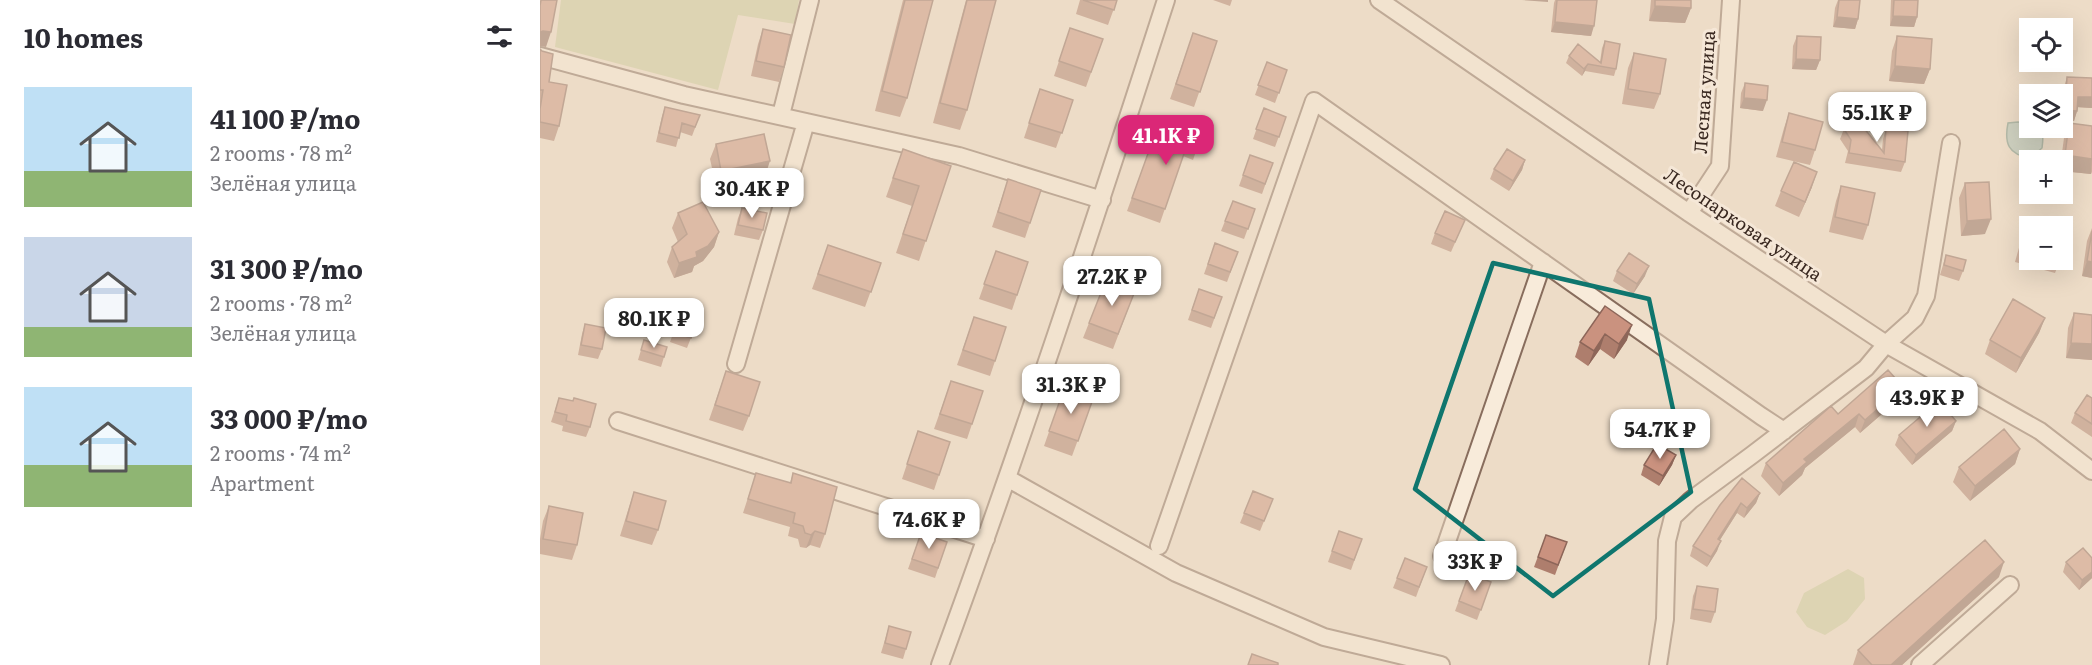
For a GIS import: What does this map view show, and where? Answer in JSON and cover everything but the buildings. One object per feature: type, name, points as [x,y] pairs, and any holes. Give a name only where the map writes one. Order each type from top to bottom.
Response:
[{"type":"street","points":[[781,115],[810,0]]},
{"type":"street","points":[[940,665],[986,539],[1102,200],[1166,0]]},
{"type":"street","name":"Лесопарковая улица","points":[[1379,0],[1689,213],[1886,344],[2040,431],[2092,469]]},
{"type":"street","name":"Лесная улица","points":[[1689,213],[1720,166],[1731,0]]},
{"type":"street","points":[[540,56],[684,95],[959,156],[1102,200]]},
{"type":"street","points":[[1159,546],[1314,101],[1784,431]]},
{"type":"street","points":[[736,364],[806,122]]},
{"type":"street","points":[[1658,665],[1665,619],[1667,541],[1673,517],[1690,500],[1866,368],[1886,344],[1915,318],[1926,296],[1951,143]]},
{"type":"street","points":[[1442,556],[1543,262]]},
{"type":"street","points":[[618,422],[986,539]]},
{"type":"street","points":[[1007,478],[1176,573],[1324,637],[1441,665]]},
{"type":"street","points":[[1920,665],[2010,585]]},
{"type":"highlighted area","points":[[1493,263],[1649,299],[1691,492],[1553,596],[1415,489]]},
{"type":"shaded area","points":[[561,0],[799,0],[795,24],[738,15],[718,90],[555,47]]},
{"type":"shaded area","points":[[2019,122],[2019,138],[2043,138],[2042,148],[2040,150],[2019,150],[2019,155],[2017,154],[2007,142],[2008,123]]},
{"type":"shaded area","points":[[1848,569],[1864,578],[1865,599],[1847,621],[1825,635],[1807,627],[1796,612],[1804,593]]}]
